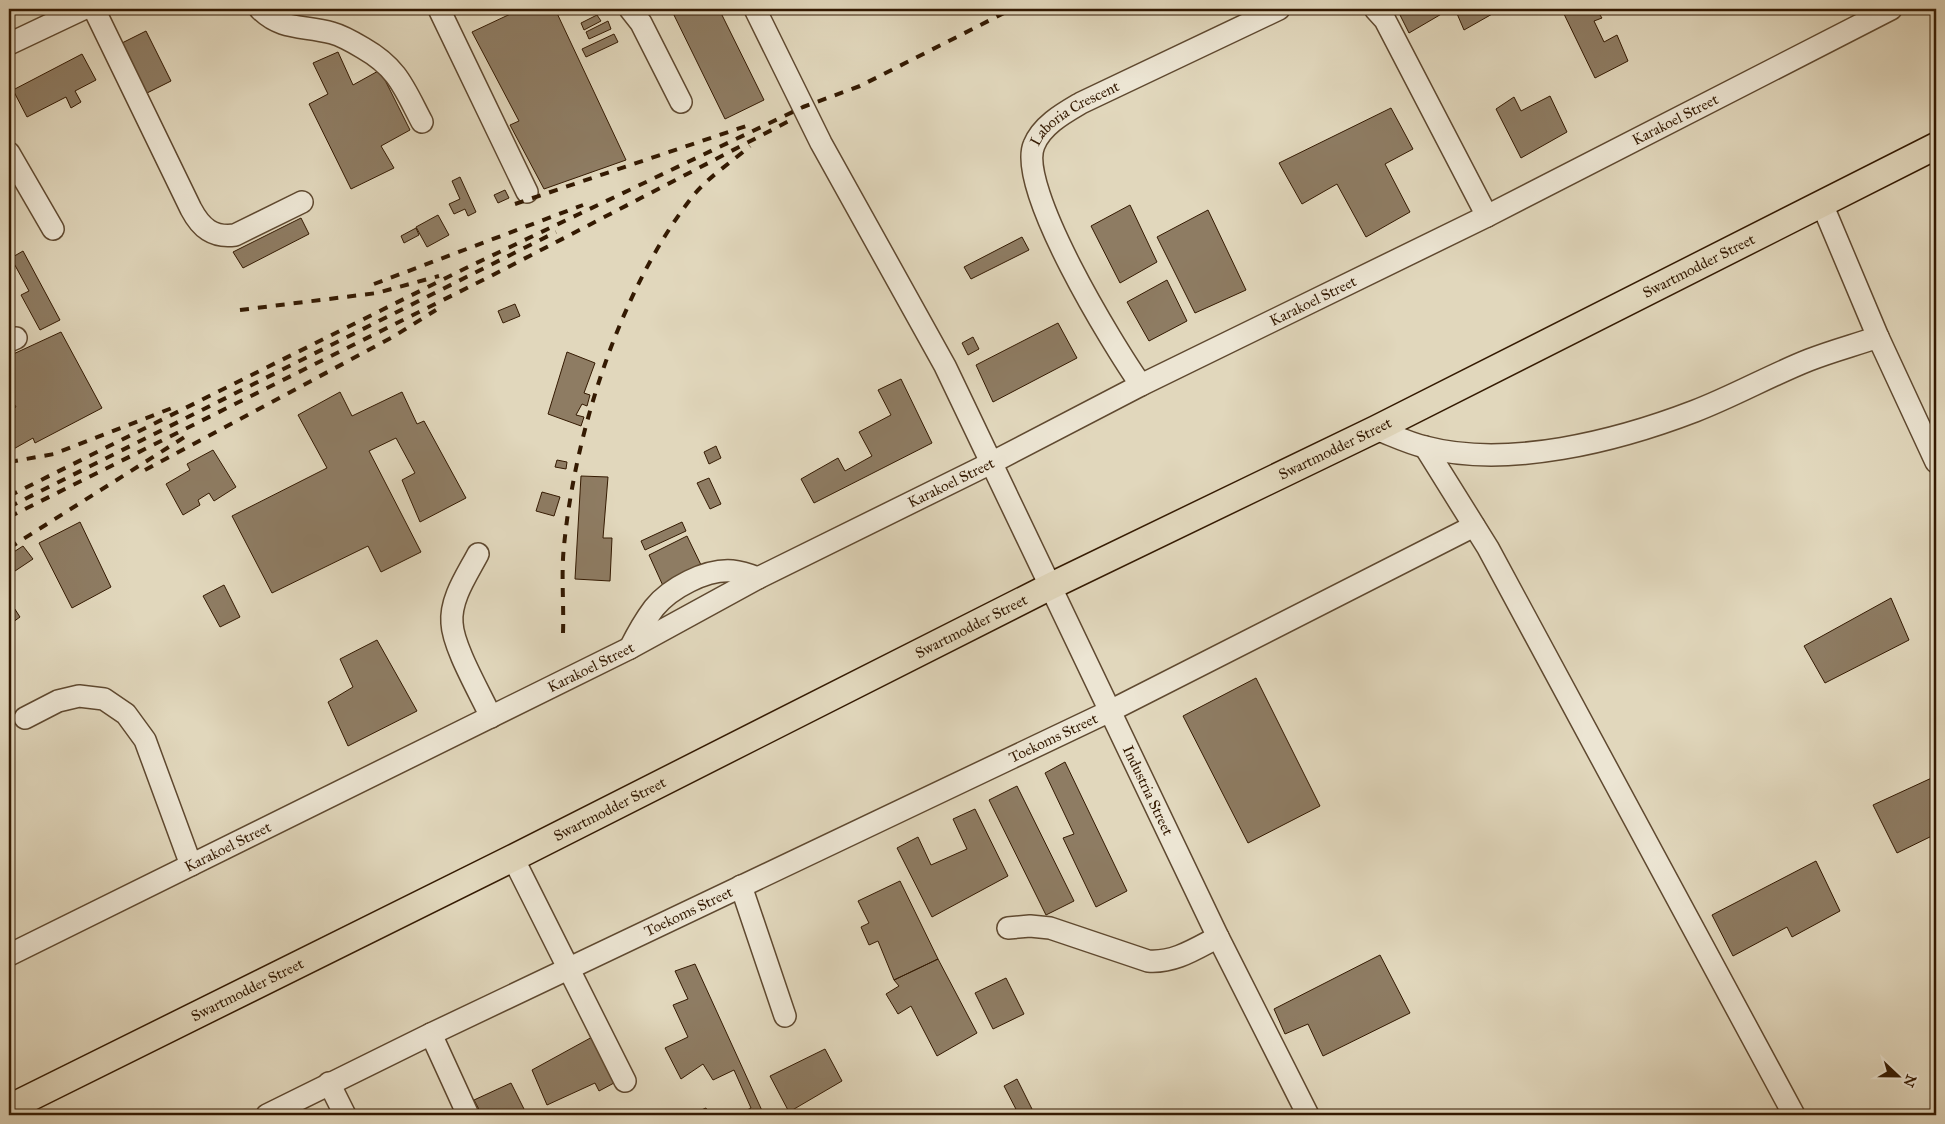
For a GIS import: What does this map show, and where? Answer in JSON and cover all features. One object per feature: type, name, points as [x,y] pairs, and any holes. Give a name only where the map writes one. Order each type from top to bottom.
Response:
[{"type":"main road","name":"Swartmodder Street","points":[[9,1108],[513,858],[1051,586],[1376,428],[1936,146]]},
{"type":"street","points":[[9,44],[83,9]]},
{"type":"street","points":[[94,9],[191,209],[198,222],[206,230],[223,237],[235,235],[302,202]]},
{"type":"street","points":[[260,9],[270,20],[295,27],[331,32],[350,40],[382,59],[400,80],[422,122]]},
{"type":"street","points":[[439,9],[526,192]]},
{"type":"street","points":[[630,9],[641,23],[681,102]]},
{"type":"street","name":"Industria Street","points":[[755,9],[821,143],[945,366],[993,462],[1218,937],[1308,1115]]},
{"type":"street","name":"Laboria Crescent","points":[[1141,385],[1119,353],[1045,214],[1032,170],[1034,145],[1052,122],[1081,103],[1279,9]]},
{"type":"street","points":[[1376,9],[1385,20],[1487,216]]},
{"type":"street","name":"Karakoel Street","points":[[9,955],[630,648],[758,578],[993,462],[1141,385],[1487,216],[1892,9]]},
{"type":"street","points":[[9,153],[53,229]]},
{"type":"street","points":[[1822,204],[1878,337],[1936,462]]},
{"type":"street","points":[[1376,428],[1424,447],[1475,454],[1550,451],[1587,444],[1652,427],[1697,410],[1811,359],[1878,337]]},
{"type":"street","points":[[1424,447],[1474,526],[1576,709],[1794,1115]]},
{"type":"street","name":"Toekoms Street","points":[[267,1115],[431,1034],[1110,711],[1474,526]]},
{"type":"street","points":[[478,554],[456,597],[452,623],[455,639],[491,716]]},
{"type":"street","points":[[630,648],[655,607],[664,598],[684,585],[707,574],[721,571],[738,572],[758,578]]},
{"type":"street","points":[[24,718],[58,701],[78,696],[104,700],[126,714],[145,740],[191,865]]},
{"type":"street","points":[[513,858],[624,1082]]},
{"type":"street","points":[[741,886],[785,1016]]},
{"type":"street","points":[[1008,928],[1030,926],[1050,928],[1148,961],[1161,962],[1181,956],[1218,937]]},
{"type":"street","points":[[431,1034],[468,1115]]},
{"type":"street","points":[[329,1083],[345,1115]]},
{"type":"building","points":[[521,9],[555,9],[626,160],[544,189],[510,125],[519,121],[472,32]]},
{"type":"building","points":[[671,9],[719,9],[764,100],[725,119]]},
{"type":"building","points":[[1397,9],[1450,9],[1409,33]]},
{"type":"building","points":[[1455,9],[1501,9],[1464,30]]},
{"type":"building","points":[[1568,9],[1596,9],[1602,18],[1594,21],[1604,42],[1617,35],[1628,61],[1595,78],[1563,12]]},
{"type":"building","points":[[597,15],[601,21],[584,30],[581,23]]},
{"type":"building","points":[[608,21],[611,29],[589,39],[586,32]]},
{"type":"building","points":[[146,31],[171,81],[145,94],[120,44]]},
{"type":"building","points":[[614,34],[618,42],[586,57],[582,49]]},
{"type":"building","points":[[338,52],[353,85],[380,70],[410,130],[381,146],[394,168],[351,189],[309,104],[328,94],[313,63]]},
{"type":"building","points":[[82,54],[96,80],[75,91],[81,102],[71,108],[66,97],[27,117],[13,90]]},
{"type":"building","points":[[1550,96],[1567,132],[1521,158],[1496,109],[1514,97],[1521,111]]},
{"type":"building","points":[[1391,108],[1413,149],[1385,164],[1410,212],[1366,237],[1337,184],[1302,204],[1279,163]]},
{"type":"building","points":[[460,177],[476,212],[468,216],[465,209],[454,214],[449,204],[460,199],[452,181]]},
{"type":"building","points":[[505,190],[509,198],[498,203],[494,195]]},
{"type":"building","points":[[1130,205],[1157,262],[1120,283],[1091,226]]},
{"type":"building","points":[[1208,210],[1246,290],[1195,313],[1157,237]]},
{"type":"building","points":[[438,215],[449,235],[427,247],[416,227]]},
{"type":"building","points":[[301,218],[309,234],[243,268],[233,252]]},
{"type":"building","points":[[416,228],[419,235],[404,243],[401,236]]},
{"type":"building","points":[[1022,237],[1029,250],[971,279],[964,267]]},
{"type":"building","points":[[23,251],[60,320],[40,330],[21,295],[29,291],[11,258]]},
{"type":"building","points":[[1167,280],[1187,321],[1149,341],[1127,302]]},
{"type":"building","points":[[515,304],[520,316],[503,323],[498,311]]},
{"type":"building","points":[[1058,323],[1077,358],[993,402],[976,365]]},
{"type":"building","points":[[61,332],[102,408],[35,443],[33,438],[10,451],[9,411],[16,407],[9,395],[9,356]]},
{"type":"building","points":[[973,337],[979,349],[968,355],[962,343]]},
{"type":"building","points":[[567,352],[595,363],[584,393],[590,395],[587,406],[582,404],[576,415],[584,417],[581,426],[548,414]]},
{"type":"building","points":[[901,379],[932,443],[814,503],[801,479],[838,458],[845,471],[872,456],[859,432],[891,415],[878,390]]},
{"type":"building","points":[[340,392],[352,416],[402,392],[417,424],[424,421],[466,498],[420,522],[402,480],[415,473],[396,438],[369,451],[421,552],[381,572],[368,546],[272,593],[232,516],[327,468],[298,415]]},
{"type":"building","points":[[716,446],[721,458],[709,464],[704,452]]},
{"type":"building","points":[[213,450],[236,487],[214,501],[209,493],[198,500],[200,505],[183,515],[166,484],[190,470],[187,464]]},
{"type":"building","points":[[557,460],[567,462],[566,469],[555,467]]},
{"type":"building","points":[[581,476],[608,477],[603,538],[612,538],[610,581],[575,579]]},
{"type":"building","points":[[709,478],[721,504],[710,509],[697,483]]},
{"type":"building","points":[[542,492],[560,497],[554,516],[536,511]]},
{"type":"building","points":[[80,522],[111,587],[72,608],[39,543]]},
{"type":"building","points":[[682,522],[686,531],[645,550],[641,541]]},
{"type":"building","points":[[687,536],[703,569],[664,588],[649,555]]},
{"type":"building","points":[[23,546],[33,559],[9,575],[9,555]]},
{"type":"building","points":[[224,585],[240,617],[220,627],[203,596]]},
{"type":"building","points":[[1891,598],[1909,640],[1825,683],[1804,646]]},
{"type":"building","points":[[9,600],[20,617],[9,625]]},
{"type":"building","points":[[377,640],[417,711],[348,746],[328,702],[353,687],[340,659]]},
{"type":"building","points":[[1256,678],[1320,806],[1248,843],[1183,716]]},
{"type":"building","points":[[1065,762],[1127,891],[1096,907],[1063,838],[1074,834],[1045,773]]},
{"type":"building","points":[[1936,776],[1936,834],[1897,853],[1873,805]]},
{"type":"building","points":[[1017,786],[1074,901],[1046,915],[989,800]]},
{"type":"building","points":[[975,809],[1008,876],[932,917],[897,848],[918,837],[931,865],[967,849],[953,819]]},
{"type":"building","points":[[1816,861],[1840,911],[1792,937],[1787,927],[1733,956],[1712,915]]},
{"type":"building","points":[[900,881],[938,959],[894,980],[878,941],[869,945],[861,927],[869,923],[858,901]]},
{"type":"building","points":[[1380,955],[1410,1013],[1323,1056],[1308,1024],[1285,1034],[1274,1009]]},
{"type":"building","points":[[938,959],[977,1033],[937,1056],[911,1006],[898,1014],[886,994],[899,986],[894,980]]},
{"type":"building","points":[[695,964],[764,1115],[737,1115],[751,1108],[734,1070],[713,1080],[703,1064],[681,1079],[665,1048],[688,1037],[673,1005],[688,999],[675,971]]},
{"type":"building","points":[[1006,978],[1024,1014],[993,1029],[975,993]]},
{"type":"building","points":[[594,1036],[614,1083],[599,1091],[595,1083],[547,1105],[532,1070]]},
{"type":"building","points":[[825,1049],[842,1081],[789,1112],[770,1076]]},
{"type":"building","points":[[1017,1079],[1035,1115],[1019,1115],[1004,1086]]},
{"type":"building","points":[[511,1083],[527,1115],[482,1115],[474,1100]]},
{"type":"building","points":[[706,1108],[710,1115],[689,1115]]},
{"type":"railway","points":[[9,496],[464,269],[803,107],[860,86],[1012,9]]},
{"type":"railway","points":[[9,517],[491,276],[789,121]]},
{"type":"railway","points":[[515,204],[752,124]]},
{"type":"railway","points":[[563,633],[563,557],[570,502],[591,409],[623,316],[667,232],[693,196],[713,176],[750,146]]},
{"type":"railway","points":[[374,284],[583,205]]},
{"type":"railway","points":[[9,507],[556,232]]},
{"type":"railway","points":[[240,310],[377,293],[439,276]]},
{"type":"railway","points":[[145,470],[391,338],[436,310]]},
{"type":"railway","points":[[9,462],[54,454],[172,408]]},
{"type":"railway","points":[[9,548],[191,433]]}]
